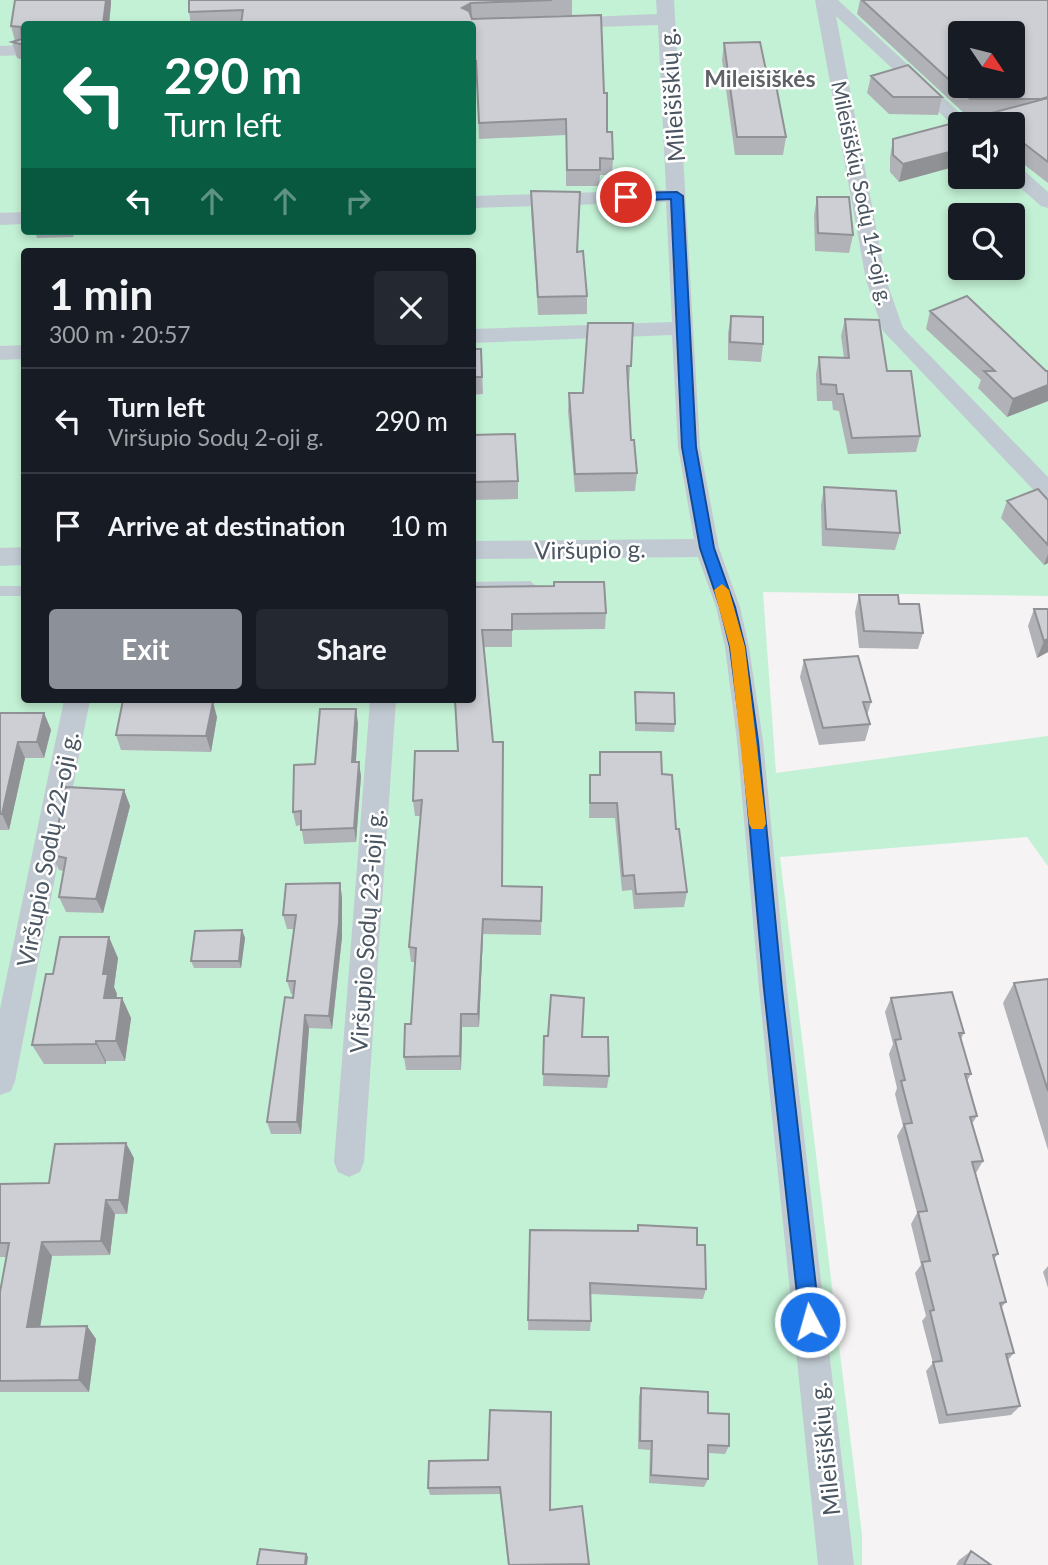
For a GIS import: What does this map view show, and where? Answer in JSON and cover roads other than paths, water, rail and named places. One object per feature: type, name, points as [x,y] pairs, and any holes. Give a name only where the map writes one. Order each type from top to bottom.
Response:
[{"type":"street","points":[[826,0],[950,112]]},
{"type":"street","name":"Mileišiškių Sodų 14-oji g.","points":[[826,0],[876,281],[893,331],[1048,491]]},
{"type":"street","points":[[542,24],[666,10]]},
{"type":"street","name":"Mileišiškių g.","points":[[666,10],[689,447],[707,548],[728,607],[737,647],[750,741],[773,989],[836,1565]]},
{"type":"street","points":[[0,51],[21,50]]},
{"type":"street","points":[[1025,182],[1048,202]]},
{"type":"street","points":[[476,202],[677,196]]},
{"type":"street","points":[[0,219],[21,218]]},
{"type":"street","points":[[476,336],[681,328]]},
{"type":"street","points":[[0,353],[21,352]]},
{"type":"street","name":"Viršupio g.","points":[[476,550],[707,548]]},
{"type":"street","points":[[0,557],[21,556]]},
{"type":"street","name":"Viršupio Sodų 22-oji g.","points":[[0,1081],[76,703]]},
{"type":"street","name":"Viršupio Sodų 23-ioji g.","points":[[349,1162],[383,703]]},
{"type":"lane","points":[[476,587],[530,586]]},
{"type":"lane","points":[[0,591],[21,591]]},
{"type":"district","name":"Mileišiškės","points":[[760,78]]}]
